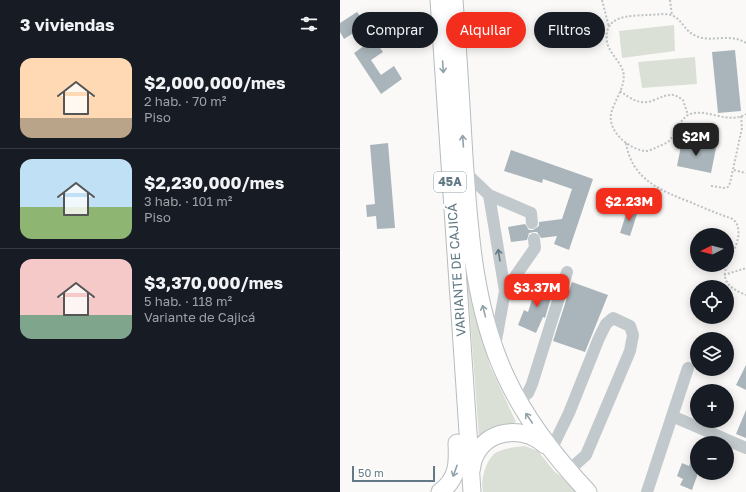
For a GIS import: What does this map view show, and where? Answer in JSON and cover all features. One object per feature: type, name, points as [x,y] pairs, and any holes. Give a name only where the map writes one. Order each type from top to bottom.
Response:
[{"type":"highway","name":"VARIANTE DE CAJICÁ","points":[[439,0],[471,484]]},
{"type":"highway","name":"VARIANTE DE CAJICÁ","points":[[454,0],[472,256],[479,291],[494,349],[518,401],[551,450],[588,492]]},
{"type":"highway","points":[[440,492],[454,476],[458,463],[456,398],[462,363]]},
{"type":"highway","points":[[471,484],[474,458],[485,443],[501,434],[519,432],[537,438],[551,450]]},
{"type":"street","points":[[465,172],[489,195],[530,214],[532,223]]},
{"type":"street","points":[[489,195],[505,290],[494,349]]},
{"type":"street","points":[[505,290],[535,248],[534,239]]},
{"type":"street","points":[[518,401],[528,393],[532,384],[568,272]]},
{"type":"street","points":[[551,450],[569,413],[606,324],[614,318],[630,326],[633,335],[630,351],[589,448],[586,455],[568,471]]},
{"type":"street","points":[[650,491],[688,368]]},
{"type":"street","points":[[672,416],[746,448]]},
{"type":"path","points":[[602,0],[609,27]]},
{"type":"path","points":[[670,0],[672,16]]},
{"type":"path","points":[[746,43],[729,37],[702,38],[688,31],[678,19],[667,14],[621,17],[614,20],[609,27],[607,34],[607,42],[623,71],[622,85],[611,115],[611,122],[620,139],[626,143],[645,151],[651,150],[666,143],[683,119],[688,115],[699,112],[719,117],[741,116],[746,114]]},
{"type":"path","points":[[620,91],[631,100],[647,103],[663,96],[675,95],[683,100],[688,115]]},
{"type":"path","points":[[711,186],[728,187],[742,128],[741,116]]},
{"type":"path","points":[[626,143],[627,151],[635,167],[648,182],[660,190],[733,219],[737,223],[739,230],[734,247]]},
{"type":"path","points":[[733,170],[746,173]]},
{"type":"path","points":[[724,275],[746,268]]},
{"type":"path","points":[[725,272],[724,275],[726,282],[730,288],[746,295]]},
{"type":"shaded area","points":[[674,25],[675,51],[622,58],[619,31]]},
{"type":"shaded area","points":[[695,57],[697,84],[642,88],[638,62]]},
{"type":"shaded area","points":[[467,277],[490,366],[516,422],[495,428],[479,437]]},
{"type":"shaded area","points":[[525,446],[538,451],[554,471],[581,492],[483,492],[483,476],[487,464],[493,455],[497,452],[514,447]]},
{"type":"building","points":[[352,15],[352,34],[344,39],[340,32],[340,23]]},
{"type":"building","points":[[361,48],[380,48],[383,52],[371,60],[381,75],[394,66],[402,79],[381,94],[354,53]]},
{"type":"building","points":[[735,50],[741,111],[718,113],[712,52]]},
{"type":"building","points":[[682,141],[716,148],[711,173],[677,166]]},
{"type":"building","points":[[388,143],[395,228],[377,229],[376,216],[367,217],[366,205],[375,204],[370,145]]},
{"type":"building","points":[[511,150],[593,179],[569,250],[554,244],[557,236],[541,238],[537,232],[529,233],[527,240],[511,242],[508,227],[525,224],[529,230],[533,230],[539,226],[539,222],[562,219],[572,189],[543,179],[542,183],[504,171]]},
{"type":"building","points":[[628,208],[638,211],[630,236],[620,233]]},
{"type":"building","points":[[538,281],[554,287],[545,318],[543,317],[536,333],[518,325],[524,310],[528,312]]},
{"type":"building","points":[[572,282],[608,295],[585,352],[553,341]]},
{"type":"building","points":[[746,365],[746,390],[736,385]]},
{"type":"building","points":[[746,410],[746,438],[736,434]]},
{"type":"building","points":[[682,463],[689,466],[690,463],[690,480],[696,480],[692,490],[680,485],[683,479],[677,476]]}]
